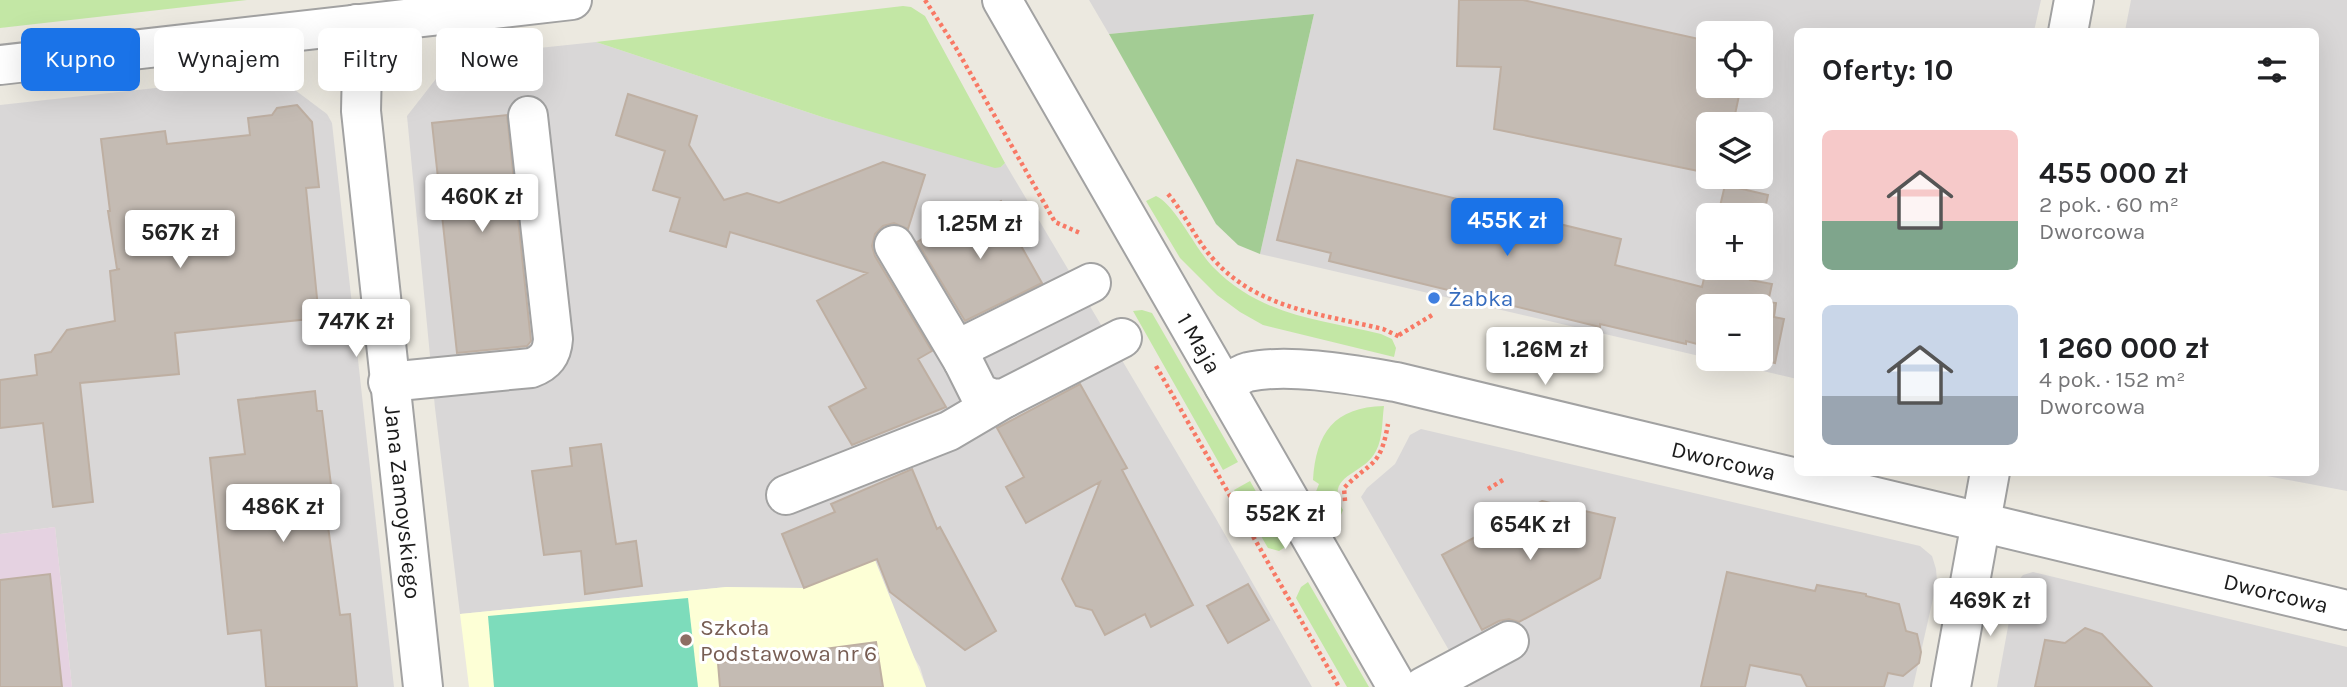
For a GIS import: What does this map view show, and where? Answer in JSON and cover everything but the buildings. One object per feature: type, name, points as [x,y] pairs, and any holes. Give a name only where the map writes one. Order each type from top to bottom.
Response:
[{"type":"street","points":[[0,65],[572,0]]},
{"type":"street","name":"1 Maja","points":[[1002,0],[1397,687]]},
{"type":"street","points":[[2069,28],[2074,0]]},
{"type":"street","name":"Jana Zamoyskiego","points":[[356,24],[362,65],[361,111],[388,382],[423,687]]},
{"type":"street","points":[[388,382],[531,368],[548,357],[553,340],[528,116]]},
{"type":"street","points":[[894,246],[963,361],[979,393],[993,399],[1004,398]]},
{"type":"street","points":[[963,361],[965,349],[972,342],[1091,283]]},
{"type":"street","points":[[786,495],[949,431],[1004,398],[1122,338]]},
{"type":"street","name":"Dworcowa","points":[[1224,386],[1245,373],[1276,370],[1349,373],[1432,390],[2347,610]]},
{"type":"street","points":[[1951,687],[1989,476]]},
{"type":"street","points":[[1423,687],[1509,640]]},
{"type":"path","points":[[925,0],[956,48],[1055,222],[1080,233],[1087,245]]},
{"type":"path","points":[[1156,190],[1167,193],[1198,241],[1215,261],[1251,291],[1270,301],[1383,328],[1399,335],[1404,347]]},
{"type":"path","points":[[1080,233],[1090,227]]},
{"type":"path","points":[[1399,335],[1434,314]]},
{"type":"path","points":[[1154,363],[1339,687]]},
{"type":"path","points":[[1348,507],[1343,499],[1344,488],[1367,470],[1382,452],[1390,417]]},
{"type":"path","points":[[1488,489],[1503,481]]},
{"type":"shaded area","points":[[1089,0],[2041,0],[2035,28],[1794,28],[1794,378],[1763,371],[1773,371],[1773,294],[1696,294],[1696,355],[1260,254],[1314,14],[1109,34]]},
{"type":"shaded area","points":[[2131,0],[2347,0],[2347,491],[2267,476],[2319,476],[2319,28],[2126,28]]},
{"type":"shaded area","points":[[1314,14],[1260,254],[1238,245],[1216,224],[1109,34]]},
{"type":"shaded area","points":[[596,42],[825,118],[1001,167],[1005,163],[1215,517],[1312,687],[926,687],[920,667],[857,567],[804,588],[726,587],[460,614],[435,408],[407,116],[436,79],[436,91],[543,91],[543,48]]},
{"type":"shaded area","points":[[140,90],[296,91],[327,114],[332,123],[394,687],[72,687],[55,527],[0,534],[0,105]]},
{"type":"shaded area","points":[[1421,429],[1920,546],[1932,556],[1937,581],[1913,687],[1470,687],[1361,497],[1367,488],[1395,464],[1410,435]]},
{"type":"shaded area","points":[[55,527],[72,687],[0,687],[0,534]]},
{"type":"shaded area","name":"Szkoła Podstawowa nr 6","points":[[875,560],[926,687],[469,687],[460,614],[726,587],[804,588]]},
{"type":"shaded area","points":[[2033,572],[2347,647],[2347,687],[1997,687],[2016,583],[2023,575]]},
{"type":"green space","points":[[0,0],[247,0],[0,28]]},
{"type":"green space","points":[[911,7],[925,16],[1005,163],[1001,167],[995,168],[825,118],[596,42]]},
{"type":"green space","points":[[1156,196],[1170,208],[1213,267],[1250,296],[1291,313],[1381,334],[1392,339],[1396,348],[1394,357],[1263,325],[1240,312],[1217,295],[1180,258],[1146,201]]},
{"type":"green space","points":[[1133,311],[1152,313],[1238,462],[1223,470]]},
{"type":"green space","points":[[1384,406],[1381,435],[1376,451],[1363,466],[1341,482],[1338,498],[1343,510],[1341,515],[1331,521],[1315,494],[1319,484],[1313,480],[1318,449],[1324,436],[1340,417],[1352,411]]},
{"type":"green space","points":[[1250,481],[1287,546],[1279,551],[1268,548],[1234,490]]},
{"type":"green space","points":[[1308,582],[1369,687],[1347,687],[1296,598],[1301,587]]},
{"type":"green space","points":[[688,598],[698,687],[494,687],[488,616]]},
{"type":"place","name":"Żabka","points":[[1434,298]]},
{"type":"place","name":"Szkoła Podstawowa nr 6","points":[[686,640]]}]
